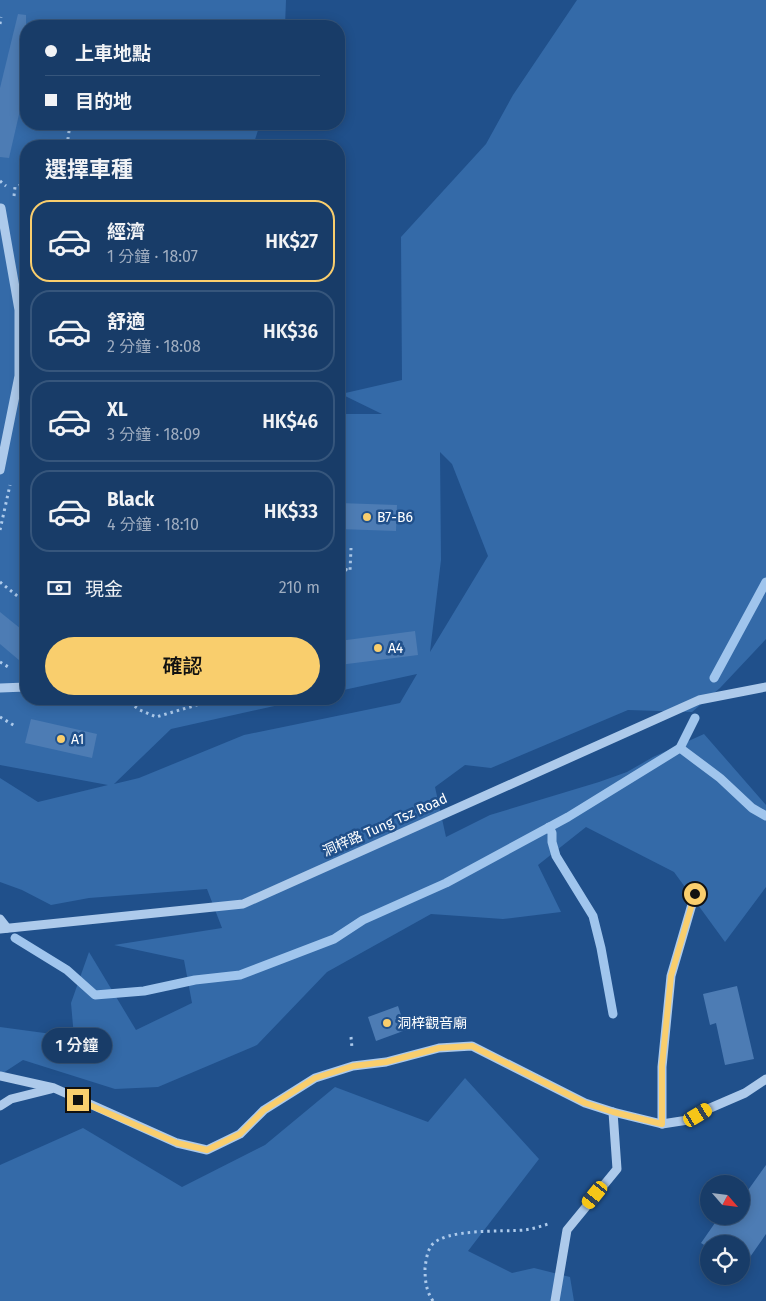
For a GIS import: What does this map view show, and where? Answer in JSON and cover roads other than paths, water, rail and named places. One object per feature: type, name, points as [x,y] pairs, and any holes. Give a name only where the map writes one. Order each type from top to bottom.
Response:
[{"type":"street","points":[[0,470],[19,376],[20,310],[1,208]]},
{"type":"street","points":[[0,688],[20,687]]},
{"type":"street","name":"洞梓路 Tung Tsz Road","points":[[3,928],[243,904],[699,700],[766,687]]},
{"type":"street","points":[[662,1124],[662,1066],[671,976],[695,894]]},
{"type":"street","points":[[0,919],[3,928]]},
{"type":"street","points":[[0,1076],[54,1088],[168,1140],[207,1150],[240,1134],[264,1110],[315,1078],[353,1066],[386,1062],[439,1048],[472,1046],[585,1103],[662,1124],[688,1120],[745,1093],[766,1079]]},
{"type":"street","points":[[0,1106],[11,1099],[54,1088]]},
{"type":"street","points":[[555,1301],[567,1230],[617,1168],[613,1112]]},
{"type":"waterway","points":[[714,678],[766,582]]},
{"type":"waterway","points":[[15,938],[67,970],[95,995],[144,991],[195,980],[240,975],[334,939],[363,920],[446,883],[568,817],[680,748],[695,718]]},
{"type":"waterway","points":[[680,748],[720,778],[752,808],[766,816]]},
{"type":"waterway","points":[[549,827],[552,833],[552,842],[556,856],[593,916],[613,1014]]},
{"type":"place","name":"B7-B6","points":[[367,517]]},
{"type":"place","name":"A4","points":[[378,648]]},
{"type":"place","name":"A1","points":[[61,739]]},
{"type":"place","name":"洞梓觀音廟","points":[[387,1023]]}]
